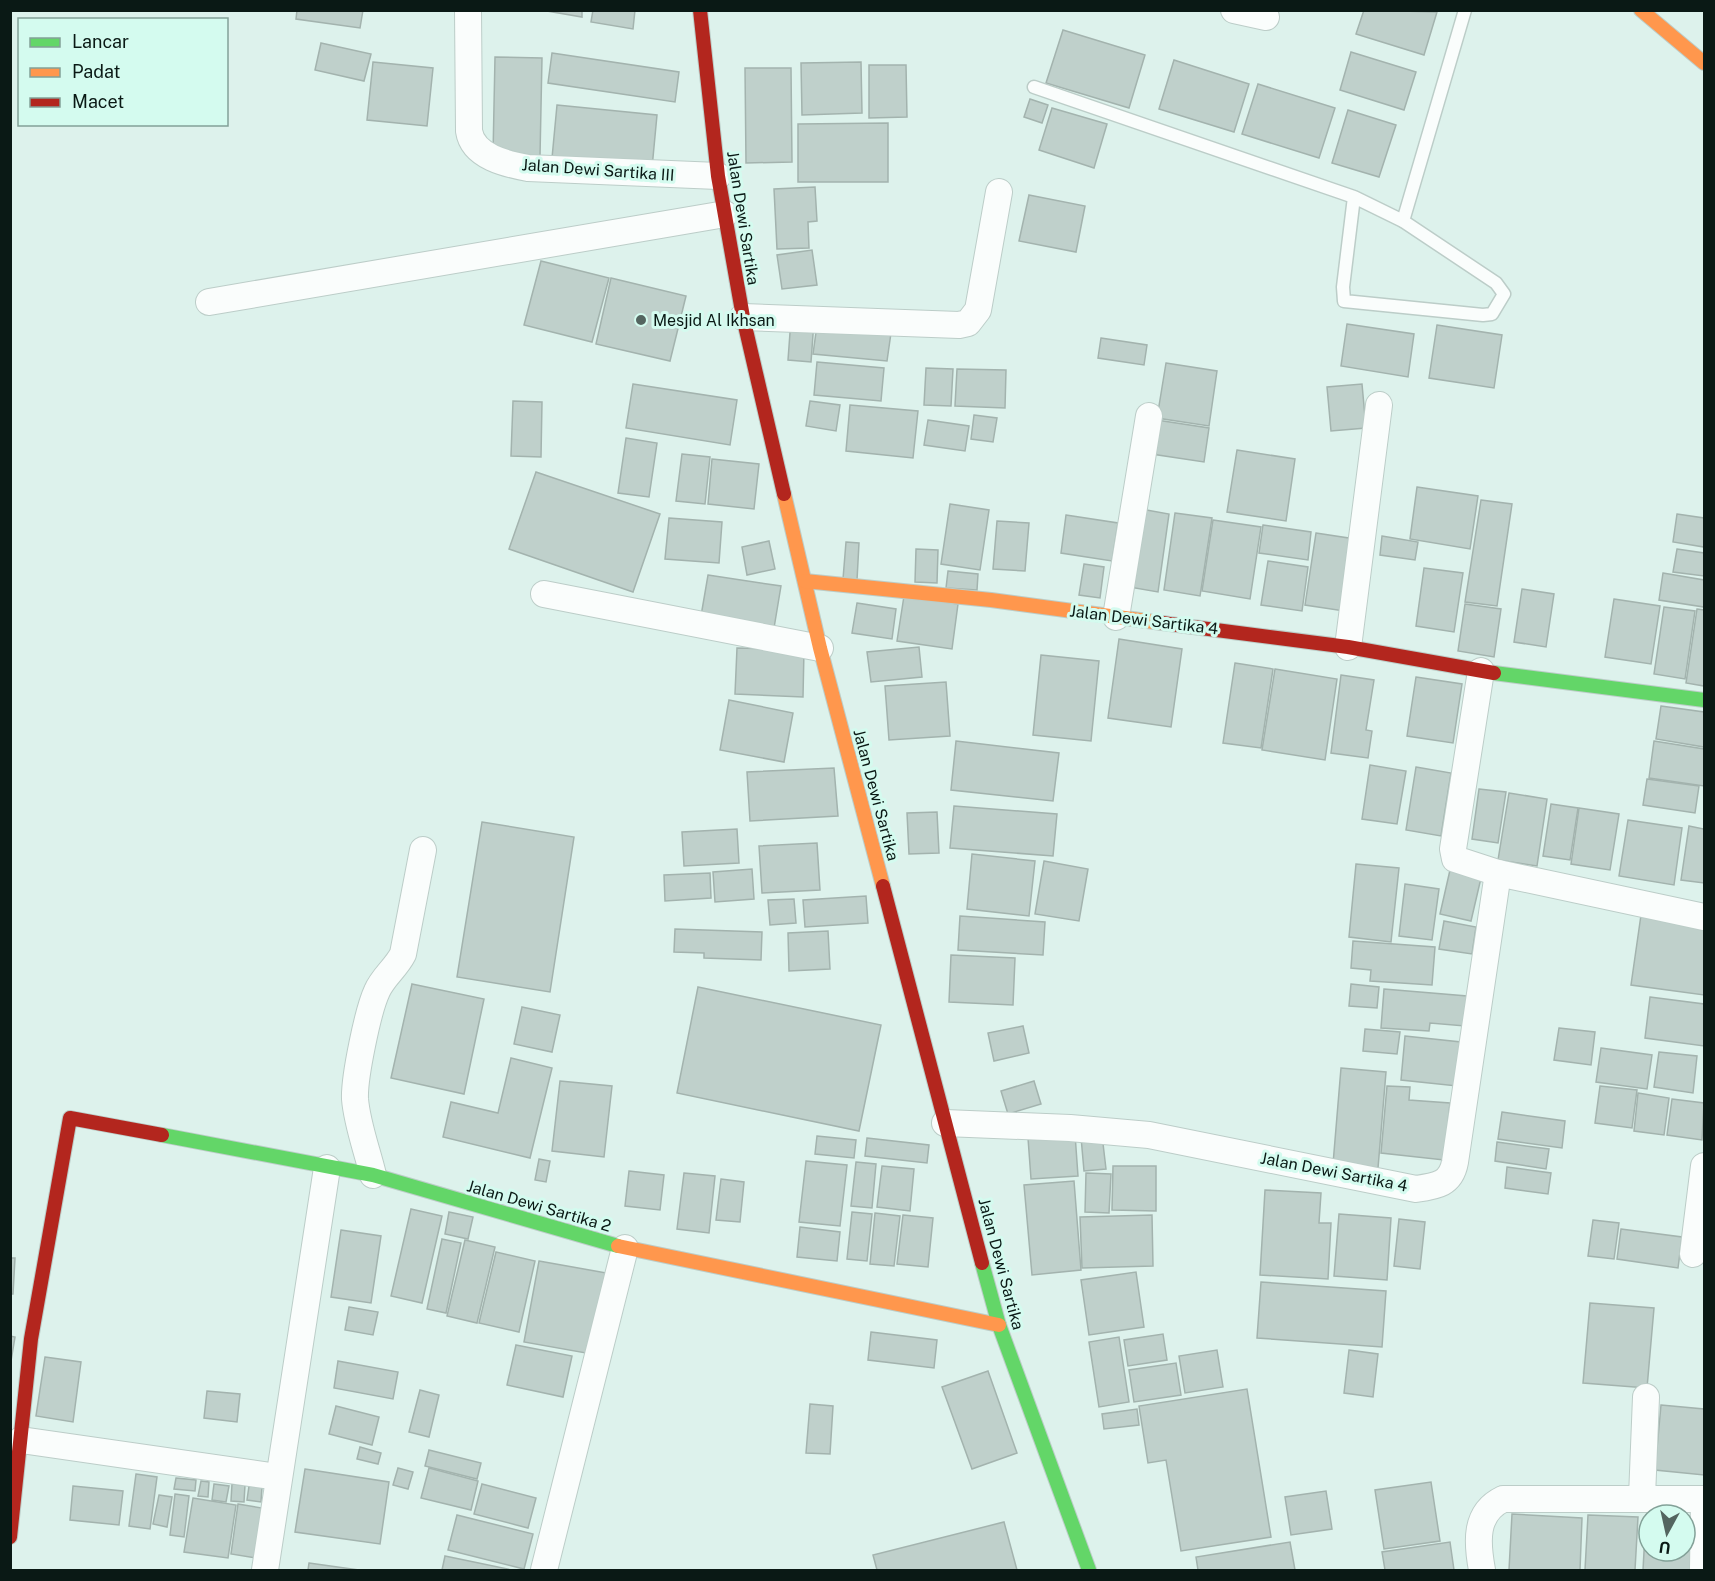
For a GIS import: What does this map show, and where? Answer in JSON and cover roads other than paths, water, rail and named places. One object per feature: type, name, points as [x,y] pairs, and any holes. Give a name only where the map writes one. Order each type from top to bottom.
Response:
[{"type":"street","name":"Jalan Dewi Sartika III","points":[[468,10],[469,131],[473,143],[484,153],[506,163],[528,168],[718,176]]},
{"type":"street","name":"Jalan Dewi Sartika","points":[[700,10],[718,176],[743,317],[780,487],[820,648],[999,1325],[1089,1570]]},
{"type":"street","points":[[1234,10],[1266,16]]},
{"type":"street","points":[[1641,10],[1704,63]]},
{"type":"street","points":[[743,317],[959,326],[968,323],[975,318],[978,310],[999,192]]},
{"type":"street","points":[[209,302],[725,214]]},
{"type":"street","points":[[1348,647],[1379,405]]},
{"type":"street","points":[[1116,617],[1149,416]]},
{"type":"street","name":"Jalan Dewi Sartika 4","points":[[805,581],[991,600],[1348,647],[1481,671],[1704,700]]},
{"type":"street","points":[[544,594],[820,648]]},
{"type":"street","points":[[1481,671],[1454,855],[1458,862],[1498,873],[1704,917]]},
{"type":"street","points":[[373,1175],[357,1110],[356,1083],[372,1004],[382,982],[399,963],[403,954],[423,850]]},
{"type":"street","name":"Jalan Dewi Sartika 4","points":[[945,1123],[1070,1128],[1149,1135],[1416,1189],[1440,1185],[1453,1174],[1498,873]]},
{"type":"street","name":"Jalan Dewi Sartika 2","points":[[21,1440],[31,1339],[70,1118],[373,1175],[625,1248],[999,1325]]},
{"type":"street","points":[[1693,1254],[1704,1166]]},
{"type":"street","points":[[265,1570],[327,1168]]},
{"type":"street","points":[[544,1570],[625,1248]]},
{"type":"street","points":[[1642,1497],[1646,1397]]},
{"type":"street","points":[[10,1537],[21,1440],[278,1477]]},
{"type":"street","points":[[1482,1570],[1478,1532],[1484,1516],[1503,1499],[1642,1497],[1704,1499],[1703,1570]]},
{"type":"lane","points":[[1403,221],[1465,10]]},
{"type":"lane","points":[[1034,87],[1354,197],[1403,221],[1496,283],[1504,294],[1492,314],[1344,301],[1343,287],[1354,197]]},
{"type":"place","name":"Mesjid Al Ikhsan","points":[[641,320]]}]
